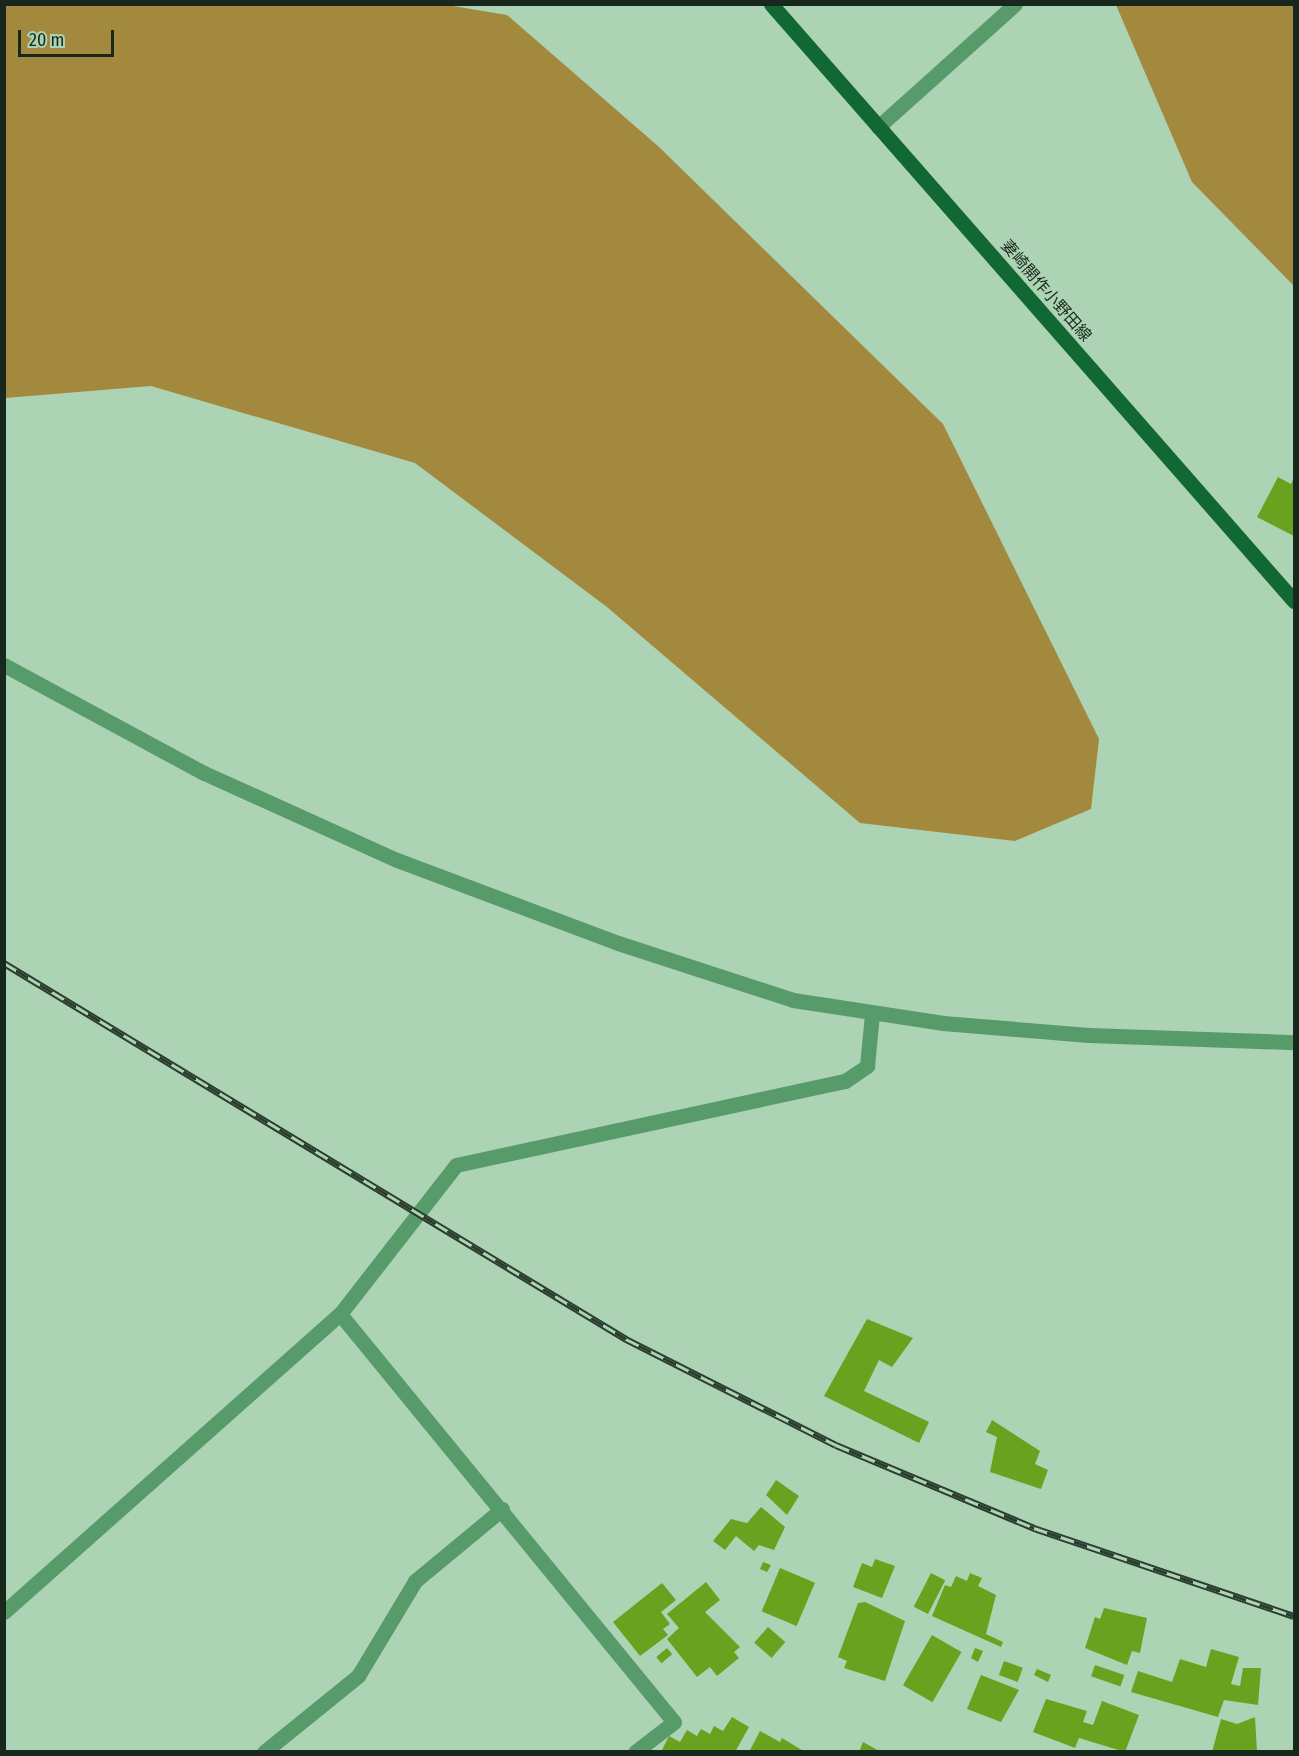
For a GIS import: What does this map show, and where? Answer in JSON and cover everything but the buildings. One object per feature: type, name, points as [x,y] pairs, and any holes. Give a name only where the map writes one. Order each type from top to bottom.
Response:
[{"type":"main road","name":"妻崎開作小野田線","points":[[771,4],[1294,600]]},
{"type":"street","points":[[878,127],[1015,4]]},
{"type":"street","points":[[4,665],[204,773],[397,860],[618,943],[793,1000],[872,1014],[1089,1035],[1294,1042]]},
{"type":"street","points":[[4,1612],[340,1314],[382,1256],[456,1165],[845,1082],[867,1066],[872,1014]]},
{"type":"street","points":[[340,1314],[502,1509],[674,1722],[635,1752]]},
{"type":"street","points":[[264,1752],[358,1676],[415,1581],[502,1509]]},
{"type":"shaded area","points":[[441,4],[507,15],[659,147],[943,424],[1099,739],[1091,809],[1015,841],[860,823],[607,607],[415,463],[151,386],[5,398],[5,5]]},
{"type":"shaded area","points":[[1116,5],[1294,5],[1294,286],[1192,182]]},
{"type":"railway","points":[[4,963],[626,1339],[836,1445],[1034,1528],[1294,1616]]}]
